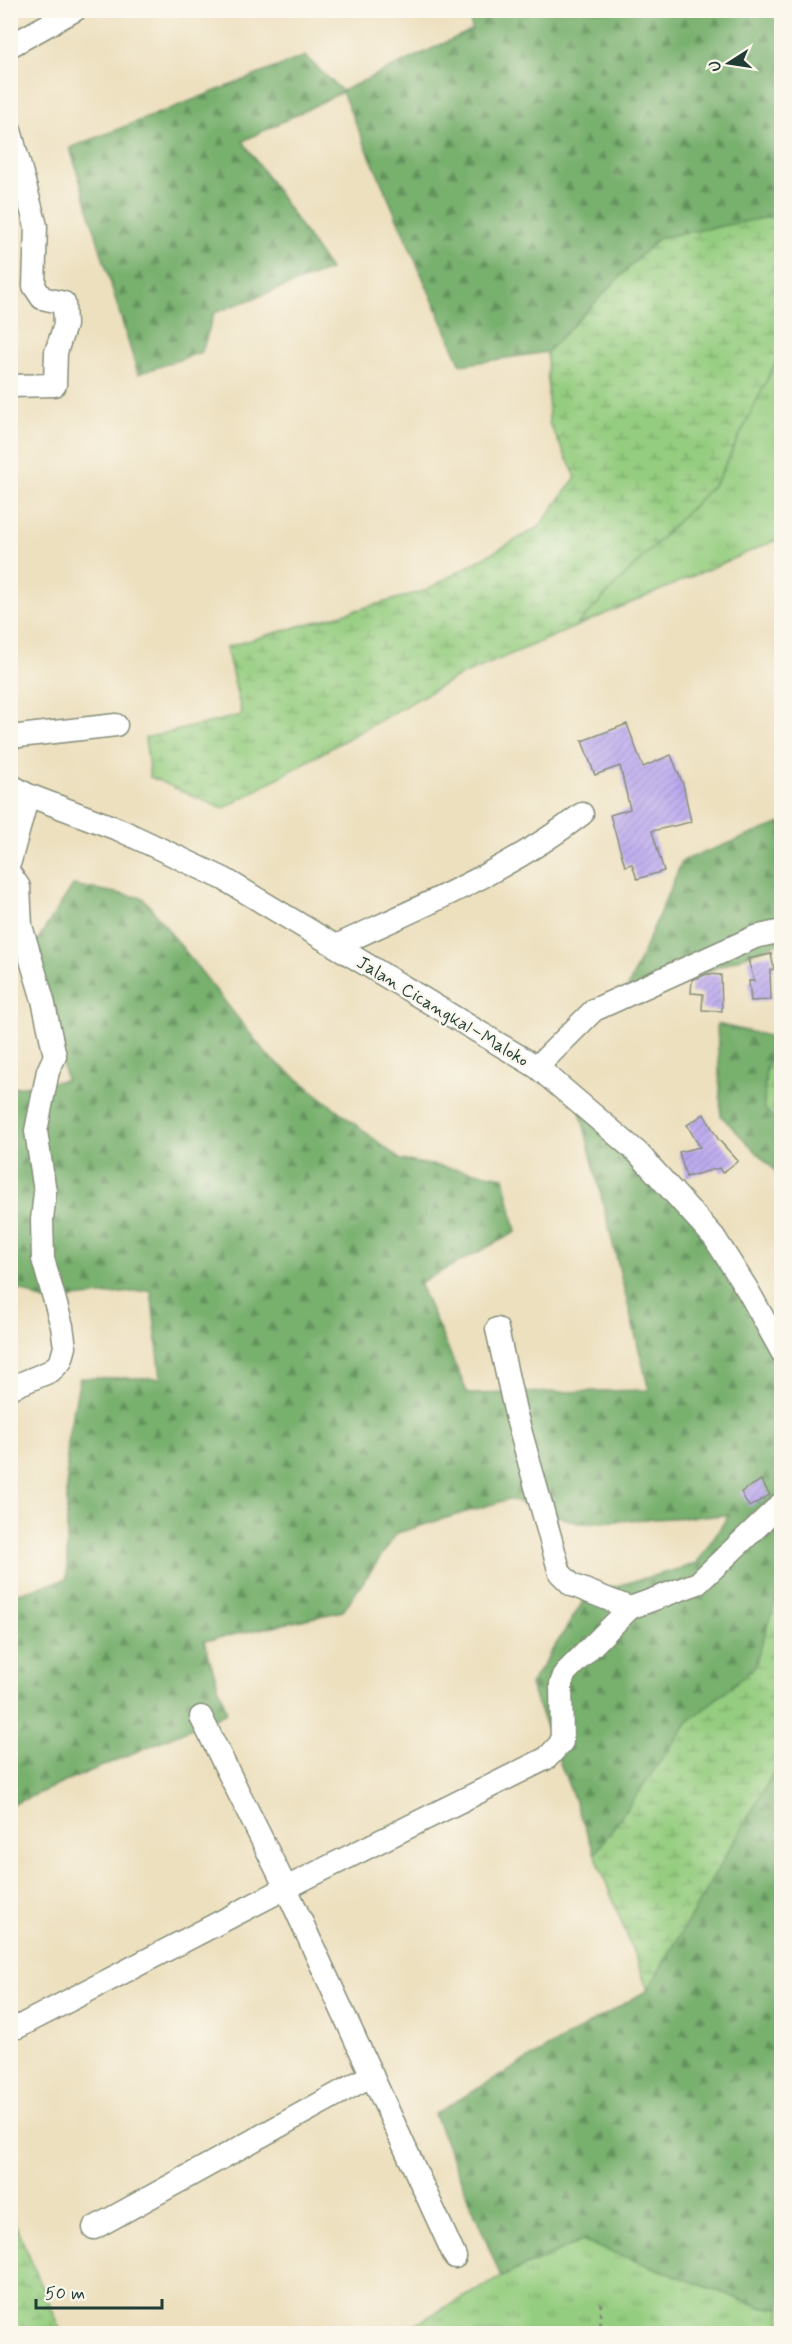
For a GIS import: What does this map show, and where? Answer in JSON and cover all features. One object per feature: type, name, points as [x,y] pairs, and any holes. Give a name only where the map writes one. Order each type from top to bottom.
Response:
[{"type":"street","points":[[10,46],[75,10]]},
{"type":"street","points":[[10,129],[36,226],[34,286],[42,298],[64,303],[65,325],[56,352],[55,385],[10,386]]},
{"type":"street","points":[[10,737],[116,725]]},
{"type":"street","points":[[10,861],[19,790]]},
{"type":"street","name":"Jalan Cicangkal–Maloko","points":[[19,790],[120,830],[224,879],[537,1067],[638,1153],[714,1237],[747,1288],[782,1352]]},
{"type":"street","points":[[336,946],[454,891],[547,840],[582,814]]},
{"type":"street","points":[[10,874],[19,887],[21,926],[43,1000],[55,1056],[48,1071],[36,1131],[45,1192],[42,1220],[43,1259],[62,1326],[65,1347],[61,1361],[51,1371],[10,1388]]},
{"type":"street","points":[[537,1067],[594,1010],[755,937],[782,931]]},
{"type":"street","points":[[497,1329],[516,1415],[560,1573],[572,1585],[630,1608]]},
{"type":"street","points":[[18,2027],[286,1888],[547,1758],[562,1742],[561,1684],[565,1673],[630,1608],[699,1583],[782,1503]]},
{"type":"street","points":[[201,1717],[286,1888],[455,2257]]},
{"type":"street","points":[[94,2228],[372,2075]]},
{"type":"path","points":[[599,2334],[601,2300]]},
{"type":"green space","points":[[469,11],[781,11],[781,215],[658,238],[547,352],[461,365],[342,92],[243,141],[330,270],[214,313],[202,352],[138,374],[70,148],[305,56],[342,91],[472,30]]},
{"type":"green space","points":[[781,215],[781,352],[717,481],[575,627],[453,679],[223,809],[150,777],[145,738],[242,715],[226,647],[424,591],[539,527],[576,477],[549,423],[547,352],[658,238]]},
{"type":"green space","points":[[781,352],[781,538],[575,627],[717,481]]},
{"type":"green space","points":[[781,823],[781,942],[620,1006],[682,861]]},
{"type":"green space","points":[[73,885],[143,898],[267,1055],[401,1160],[504,1177],[516,1232],[419,1283],[468,1394],[649,1390],[579,1106],[711,1237],[781,1364],[781,1584],[754,1668],[688,1722],[595,1854],[530,1685],[588,1594],[696,1564],[729,1515],[578,1523],[509,1499],[397,1533],[343,1611],[204,1641],[227,1713],[11,1805],[11,1595],[67,1579],[67,1442],[80,1378],[161,1378],[151,1290],[44,1301],[11,1285],[10,1088],[66,1080],[34,946]]},
{"type":"green space","points":[[717,1024],[781,1039],[766,1068],[764,1108],[781,1123],[781,1177],[721,1116]]},
{"type":"green space","points":[[781,1039],[781,1123],[764,1109],[766,1068]]},
{"type":"green space","points":[[781,1584],[781,1760],[648,1990],[595,1854],[688,1722],[754,1668]]},
{"type":"green space","points":[[781,1760],[781,2307],[764,2308],[582,2241],[501,2277],[434,2114],[648,1990]]},
{"type":"green space","points":[[11,2214],[62,2333],[11,2333]]},
{"type":"green space","points":[[582,2241],[764,2308],[781,2307],[781,2333],[397,2334],[501,2277]]},
{"type":"building","points":[[627,724],[643,767],[671,755],[683,784],[691,822],[652,831],[664,871],[637,879],[632,864],[625,866],[610,815],[630,809],[620,766],[595,775],[582,741]]},
{"type":"building","points":[[771,954],[774,969],[770,970],[771,1000],[751,1001],[749,981],[754,981],[748,959]]},
{"type":"building","points":[[707,974],[721,975],[722,1011],[702,1010],[703,994],[691,993],[692,980]]},
{"type":"building","points":[[704,1114],[718,1139],[738,1161],[722,1173],[719,1168],[686,1177],[679,1152],[700,1147],[687,1125]]},
{"type":"building","points":[[761,1480],[770,1495],[749,1507],[741,1492]]}]
